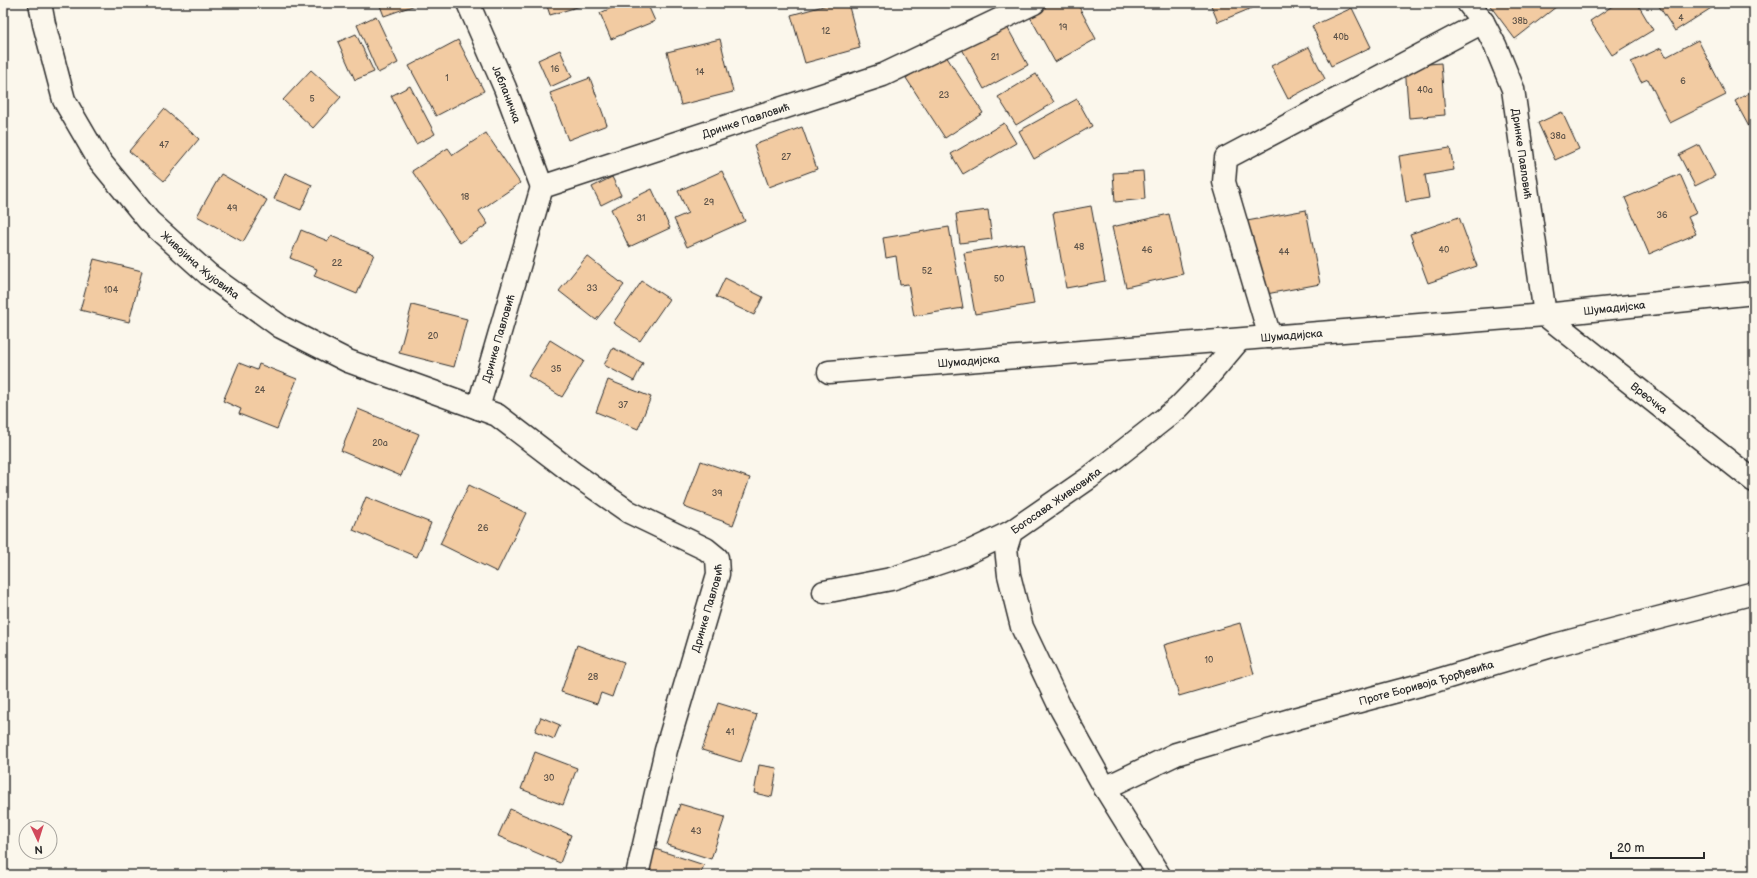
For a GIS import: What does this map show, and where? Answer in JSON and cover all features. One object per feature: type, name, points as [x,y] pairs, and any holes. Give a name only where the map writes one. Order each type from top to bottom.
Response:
[{"type":"street","name":"Живојина Жујовића","points":[[40,3],[64,100],[99,160],[149,221],[209,275],[281,327],[348,361],[478,408]]},
{"type":"street","name":"Јабланичка","points":[[468,3],[505,88],[542,187]]},
{"type":"street","name":"Дринке Павловић","points":[[637,875],[666,750],[718,574],[717,558],[706,549],[629,512],[573,473],[498,415],[478,408],[542,187],[883,75],[1034,3]]},
{"type":"street","name":"Дринке Павловић","points":[[1468,3],[1483,22],[1495,45],[1513,89],[1545,315]]},
{"type":"street","points":[[1270,337],[1224,182],[1226,158],[1483,22]]},
{"type":"street","name":"Шумадијска","points":[[829,372],[1545,315],[1754,293]]},
{"type":"street","name":"Вреочка","points":[[1545,315],[1754,481]]},
{"type":"street","name":"Богосава Живковића","points":[[1158,875],[1105,788],[1061,710],[1022,627],[1009,575],[1006,548],[1011,532],[1089,478],[1178,408],[1207,378],[1239,340]]},
{"type":"street","points":[[824,592],[891,579],[963,555],[1011,532]]},
{"type":"street","name":"Проте Боривоја Ђорђевића","points":[[1105,788],[1176,754],[1297,718],[1435,681],[1555,645],[1754,593]]},
{"type":"building","points":[[379,3],[421,3],[384,16]]},
{"type":"building","points":[[546,3],[591,3],[550,15]]},
{"type":"building","points":[[623,3],[647,3],[655,21],[611,39],[600,13]]},
{"type":"building","points":[[834,3],[848,3],[860,48],[805,63],[791,15]]},
{"type":"building","points":[[1050,3],[1077,3],[1096,39],[1055,62],[1029,15]]},
{"type":"building","points":[[1210,3],[1264,3],[1218,22]]},
{"type":"building","points":[[1488,3],[1561,3],[1515,39]]},
{"type":"building","points":[[1617,3],[1637,3],[1653,30],[1612,55],[1590,21]]},
{"type":"building","points":[[1657,3],[1715,3],[1716,5],[1675,31]]},
{"type":"building","points":[[1352,8],[1371,47],[1331,66],[1312,26]]},
{"type":"building","points":[[376,16],[398,63],[378,73],[357,25]]},
{"type":"building","points":[[1006,25],[1028,65],[984,89],[962,49]]},
{"type":"building","points":[[356,34],[374,72],[355,80],[338,42]]},
{"type":"building","points":[[720,39],[733,92],[681,105],[667,52]]},
{"type":"building","points":[[458,40],[484,91],[436,116],[409,66]]},
{"type":"building","points":[[1698,40],[1726,95],[1670,123],[1648,79],[1641,82],[1631,62],[1661,48],[1666,57]]},
{"type":"building","points":[[1309,47],[1325,79],[1288,99],[1271,66]]},
{"type":"building","points":[[560,50],[572,77],[550,87],[538,60]]},
{"type":"building","points":[[944,53],[983,113],[945,138],[906,78]]},
{"type":"building","points":[[1441,63],[1445,115],[1409,118],[1405,66]]},
{"type":"building","points":[[311,70],[341,97],[313,128],[283,100]]},
{"type":"building","points":[[1036,74],[1054,102],[1016,125],[998,97]]},
{"type":"building","points":[[590,78],[607,125],[568,140],[550,93]]},
{"type":"building","points":[[410,86],[435,134],[416,144],[391,96]]},
{"type":"building","points":[[1754,90],[1754,136],[1735,101]]},
{"type":"building","points":[[1077,99],[1092,126],[1034,159],[1019,131]]},
{"type":"building","points":[[164,109],[199,139],[164,181],[129,151]]},
{"type":"building","points":[[1562,112],[1579,149],[1555,160],[1538,123]]},
{"type":"building","points":[[1004,123],[1016,143],[963,174],[951,154]]},
{"type":"building","points":[[802,127],[817,169],[769,187],[754,145]]},
{"type":"building","points":[[486,133],[520,183],[479,211],[488,224],[460,243],[412,171],[448,148],[453,155]]},
{"type":"building","points":[[1699,145],[1715,176],[1695,186],[1679,155]]},
{"type":"building","points":[[1450,148],[1454,170],[1425,175],[1429,198],[1406,202],[1399,156]]},
{"type":"building","points":[[722,171],[745,221],[687,247],[674,219],[688,213],[678,191]]},
{"type":"building","points":[[1143,171],[1145,199],[1115,202],[1113,173]]},
{"type":"building","points":[[285,173],[312,185],[301,210],[274,199]]},
{"type":"building","points":[[221,174],[267,200],[243,242],[197,216]]},
{"type":"building","points":[[1680,174],[1697,213],[1688,217],[1696,234],[1649,254],[1625,198]]},
{"type":"building","points":[[612,177],[621,195],[601,205],[592,187]]},
{"type":"building","points":[[652,189],[670,228],[629,247],[611,209]]},
{"type":"building","points":[[1091,206],[1105,281],[1066,288],[1053,213]]},
{"type":"building","points":[[988,210],[992,239],[960,243],[956,214]]},
{"type":"building","points":[[1306,210],[1320,284],[1261,295],[1247,221]]},
{"type":"building","points":[[1169,214],[1183,274],[1126,287],[1112,227]]},
{"type":"building","points":[[1459,217],[1477,266],[1428,283],[1410,234]]},
{"type":"building","points":[[949,227],[963,308],[914,316],[908,284],[900,285],[896,256],[886,258],[883,238]]},
{"type":"building","points":[[301,230],[328,241],[331,236],[374,254],[357,294],[314,276],[317,269],[290,258]]},
{"type":"building","points":[[1023,243],[1034,304],[975,314],[964,253]]},
{"type":"building","points":[[587,256],[624,285],[596,320],[559,291]]},
{"type":"building","points":[[94,259],[142,271],[129,322],[80,310]]},
{"type":"building","points":[[725,278],[763,297],[754,315],[716,297]]},
{"type":"building","points":[[642,281],[669,299],[640,341],[613,323]]},
{"type":"building","points":[[412,305],[467,319],[454,367],[399,353]]},
{"type":"building","points":[[1754,331],[1754,367],[1753,367],[1751,332]]},
{"type":"building","points":[[550,340],[584,361],[562,397],[528,376]]},
{"type":"building","points":[[613,348],[643,363],[634,381],[604,365]]},
{"type":"building","points":[[239,363],[257,370],[259,364],[297,379],[277,429],[239,414],[241,409],[223,401]]},
{"type":"building","points":[[608,380],[651,397],[638,429],[596,412]]},
{"type":"building","points":[[358,409],[419,434],[401,476],[341,451]]},
{"type":"building","points":[[701,461],[750,478],[733,525],[684,507]]},
{"type":"building","points":[[469,485],[526,513],[497,572],[440,544]]},
{"type":"building","points":[[366,497],[431,523],[417,557],[353,530]]},
{"type":"building","points":[[1240,623],[1254,674],[1179,696],[1164,645]]},
{"type":"building","points":[[577,645],[624,662],[612,697],[601,693],[597,704],[561,692]]},
{"type":"building","points":[[718,703],[757,715],[741,762],[702,750]]},
{"type":"building","points":[[541,717],[560,725],[554,739],[535,731]]},
{"type":"building","points":[[535,752],[577,768],[563,805],[521,789]]},
{"type":"building","points":[[759,765],[777,768],[772,797],[754,793]]},
{"type":"building","points":[[680,804],[725,817],[711,859],[667,845]]},
{"type":"building","points":[[510,809],[571,835],[560,863],[498,836]]},
{"type":"building","points":[[655,849],[704,865],[700,875],[646,875]]}]
